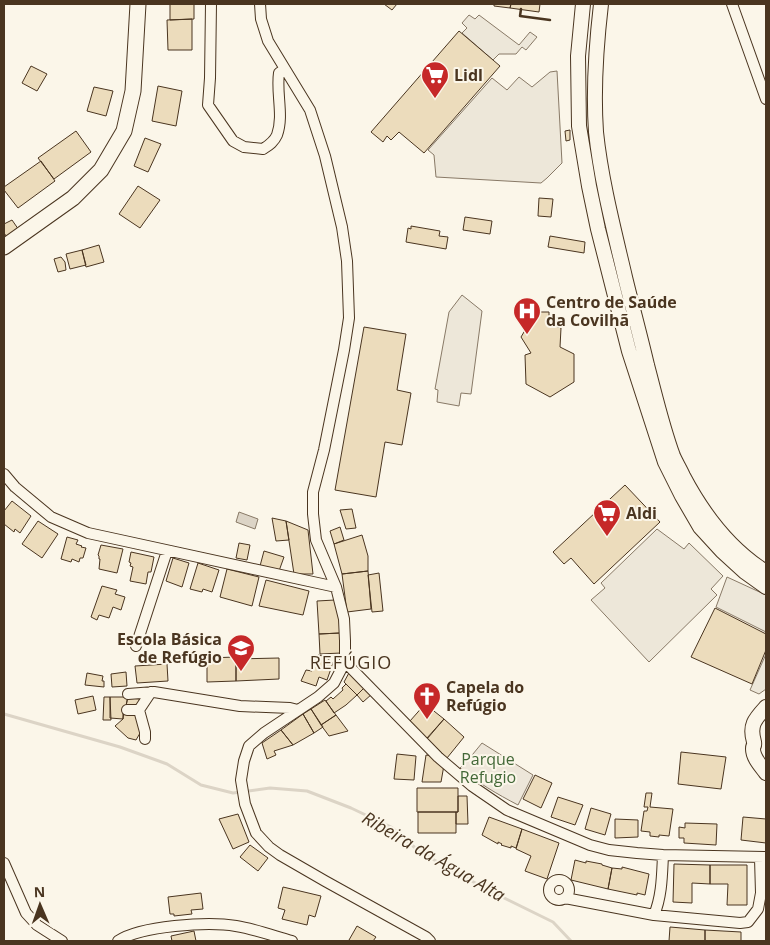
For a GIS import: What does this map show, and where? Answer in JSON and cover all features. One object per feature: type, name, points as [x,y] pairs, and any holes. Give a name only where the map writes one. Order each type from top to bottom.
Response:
[{"type":"main road","points":[[4,247],[73,198],[101,170],[124,131],[133,91],[138,4]]},
{"type":"main road","points":[[582,4],[578,56],[579,126],[598,229],[629,351],[665,462],[700,527],[745,572],[766,587]]},
{"type":"main road","points":[[601,4],[594,91],[596,133],[614,229],[659,412],[674,457],[703,512],[739,552],[766,572]]},
{"type":"main road","points":[[766,707],[751,727],[752,737],[760,748],[753,750],[756,759],[766,773]]},
{"type":"street","points":[[211,4],[208,105],[233,142],[244,147],[263,149],[272,143],[277,135],[280,120],[279,73],[285,69]]},
{"type":"street","points":[[260,4],[261,20],[268,41],[310,110],[325,156],[342,227],[347,261],[349,318],[324,450],[313,492],[316,540],[336,587],[344,619],[345,662],[334,683],[318,697],[264,733],[250,746],[244,761],[241,780],[244,799],[256,833],[269,847],[430,941]]},
{"type":"street","points":[[732,4],[766,99]]},
{"type":"street","points":[[4,474],[15,487],[51,517],[88,533],[336,587]]},
{"type":"street","points":[[136,646],[166,551]]},
{"type":"street","points":[[345,662],[438,757],[472,786],[507,810],[590,845],[609,850],[763,864],[758,909],[748,922],[740,923],[654,915],[565,898]]},
{"type":"street","points":[[128,694],[151,692],[240,706],[298,710]]},
{"type":"street","points":[[145,739],[139,710],[151,692]]},
{"type":"street","points":[[127,710],[139,710]]},
{"type":"street","points":[[654,915],[658,906],[661,888],[663,855]]},
{"type":"street","points":[[4,863],[26,913],[37,924],[62,941]]},
{"type":"street","points":[[118,941],[138,933],[161,928],[194,924],[214,924],[235,926],[292,941]]},
{"type":"green space","name":"Parque Refugio","points":[[482,743],[533,775],[518,805],[488,788],[460,768]]},
{"type":"shaded area","points":[[469,15],[475,19],[479,15],[519,45],[530,32],[537,37],[526,50],[522,47],[516,54],[499,54],[493,60],[462,33],[467,28],[462,23]]},
{"type":"shaded area","points":[[557,71],[562,163],[547,178],[541,183],[436,177],[434,155],[428,150],[492,78],[507,90],[519,77],[532,87],[550,72]]},
{"type":"shaded area","points":[[462,295],[482,311],[471,394],[461,393],[459,406],[437,402],[438,390],[435,389],[449,312]]},
{"type":"shaded area","points":[[239,512],[258,519],[255,529],[236,522]]},
{"type":"shaded area","points":[[657,529],[684,549],[689,543],[723,576],[711,589],[717,595],[649,662],[591,600],[605,588],[601,583]]},
{"type":"shaded area","points":[[727,577],[766,595],[766,632],[716,607]]},
{"type":"shaded area","points":[[766,654],[766,689],[759,694],[750,690]]},
{"type":"building","points":[[170,4],[194,4],[194,19],[170,20]]},
{"type":"building","points":[[384,4],[397,4],[392,10]]},
{"type":"building","points":[[494,4],[511,4],[510,8],[494,6]]},
{"type":"building","points":[[511,4],[540,4],[539,12],[510,8]]},
{"type":"building","points":[[192,19],[192,50],[168,50],[167,20]]},
{"type":"building","points":[[459,31],[500,66],[424,153],[399,132],[391,140],[387,136],[383,142],[371,132]]},
{"type":"building","points":[[31,66],[47,74],[37,91],[22,83]]},
{"type":"building","points":[[158,86],[182,91],[176,126],[152,121]]},
{"type":"building","points":[[94,87],[113,91],[106,116],[87,111]]},
{"type":"building","points":[[570,130],[570,140],[566,141],[565,131]]},
{"type":"building","points":[[76,131],[91,152],[54,179],[38,158]]},
{"type":"building","points":[[145,138],[161,144],[148,172],[134,166]]},
{"type":"building","points":[[41,161],[55,181],[18,208],[4,190],[4,187]]},
{"type":"building","points":[[138,186],[160,200],[140,228],[119,214]]},
{"type":"building","points":[[539,198],[553,199],[551,217],[538,216]]},
{"type":"building","points":[[465,217],[492,221],[490,234],[463,230]]},
{"type":"building","points":[[12,220],[21,233],[9,240],[4,233],[4,224]]},
{"type":"building","points":[[411,226],[440,231],[439,236],[448,237],[446,249],[406,242],[408,228],[411,229]]},
{"type":"building","points":[[550,236],[585,242],[584,253],[548,247]]},
{"type":"building","points":[[99,245],[104,262],[86,267],[82,250]]},
{"type":"building","points":[[82,250],[86,265],[70,269],[66,254]]},
{"type":"building","points":[[61,257],[65,262],[66,270],[58,272],[54,259]]},
{"type":"building","points":[[536,312],[549,312],[549,324],[561,328],[560,347],[574,354],[574,382],[550,397],[526,384],[525,355],[531,353],[521,337]]},
{"type":"building","points":[[364,327],[406,334],[397,390],[411,393],[402,445],[385,442],[376,497],[335,490]]},
{"type":"building","name":"Aldi","points":[[625,485],[660,522],[594,584],[571,558],[564,564],[553,552]]},
{"type":"building","points":[[12,501],[31,516],[20,533],[15,529],[14,532],[4,524],[4,511]]},
{"type":"building","points":[[352,509],[356,528],[346,529],[340,510]]},
{"type":"building","points":[[272,518],[286,521],[289,540],[276,541]]},
{"type":"building","points":[[38,521],[58,534],[42,558],[22,544]]},
{"type":"building","points":[[286,521],[308,530],[313,574],[294,574]]},
{"type":"building","points":[[340,527],[344,540],[334,544],[330,531]]},
{"type":"building","points":[[362,535],[368,556],[368,571],[342,574],[334,544]]},
{"type":"building","points":[[67,537],[78,540],[76,544],[86,548],[83,558],[80,558],[79,562],[72,559],[71,562],[61,559]]},
{"type":"building","points":[[239,543],[250,545],[247,560],[236,558]]},
{"type":"building","points":[[101,545],[123,549],[117,573],[99,569],[100,559],[98,555]]},
{"type":"building","points":[[264,551],[284,557],[279,571],[260,566]]},
{"type":"building","points":[[131,552],[154,557],[146,584],[130,581],[133,567],[130,566],[131,563],[129,562]]},
{"type":"building","points":[[173,558],[189,563],[182,587],[166,581]]},
{"type":"building","points":[[198,563],[219,570],[212,592],[203,589],[202,592],[190,589]]},
{"type":"building","points":[[227,569],[259,577],[252,606],[220,597]]},
{"type":"building","points":[[368,571],[371,609],[347,612],[342,574]]},
{"type":"building","points":[[379,573],[383,611],[372,612],[368,575]]},
{"type":"building","points":[[266,580],[309,591],[303,615],[259,606]]},
{"type":"building","points":[[102,586],[117,590],[115,594],[125,597],[121,610],[113,607],[109,618],[99,615],[97,620],[91,617]]},
{"type":"building","points":[[335,600],[340,615],[340,633],[319,634],[317,601]]},
{"type":"building","points":[[715,608],[766,634],[766,650],[752,684],[691,657]]},
{"type":"building","points":[[340,633],[341,653],[320,654],[319,634]]},
{"type":"building","points":[[318,655],[330,657],[328,661],[333,663],[327,680],[319,677],[316,686],[301,681],[306,670],[312,671]]},
{"type":"building","points":[[236,657],[236,681],[207,682],[207,658]]},
{"type":"building","points":[[279,658],[279,679],[236,681],[236,659]]},
{"type":"building","points":[[167,664],[168,681],[137,683],[135,666]]},
{"type":"building","points":[[350,671],[366,686],[357,695],[344,682]]},
{"type":"building","points":[[126,672],[127,686],[112,687],[111,674]]},
{"type":"building","points":[[87,673],[103,676],[104,687],[85,685]]},
{"type":"building","points":[[346,684],[357,695],[334,713],[326,701],[331,697],[333,699],[343,690],[342,688]]},
{"type":"building","points":[[366,686],[372,694],[363,702],[357,695]]},
{"type":"building","points":[[128,695],[141,696],[137,707],[126,706]]},
{"type":"building","points":[[93,696],[96,710],[78,714],[75,700]]},
{"type":"building","points":[[104,697],[110,697],[111,720],[103,720]]},
{"type":"building","points":[[110,697],[128,697],[126,706],[123,707],[123,719],[110,718]]},
{"type":"building","points":[[325,700],[336,715],[321,725],[311,709]]},
{"type":"building","name":"Capela do Refúgio","points":[[425,704],[444,719],[427,738],[410,721]]},
{"type":"building","points":[[311,709],[323,727],[314,733],[303,714]]},
{"type":"building","points":[[124,711],[137,711],[143,728],[136,740],[128,738],[115,726],[123,719]]},
{"type":"building","points":[[303,714],[314,733],[293,745],[281,730]]},
{"type":"building","points":[[336,715],[348,731],[329,736],[321,725]]},
{"type":"building","points":[[444,719],[464,737],[447,758],[427,739]]},
{"type":"building","points":[[281,730],[293,745],[274,751],[276,755],[267,759],[262,743]]},
{"type":"building","points":[[681,752],[726,757],[721,789],[678,784]]},
{"type":"building","points":[[397,754],[416,756],[414,780],[394,779]]},
{"type":"building","points":[[426,755],[433,756],[444,765],[441,782],[422,782]]},
{"type":"building","points":[[535,775],[552,783],[541,808],[523,799]]},
{"type":"building","points":[[417,788],[458,788],[458,812],[417,812]]},
{"type":"building","points":[[646,793],[652,793],[650,807],[673,809],[669,836],[650,836],[650,832],[641,831],[644,811],[647,811],[648,807],[644,807]]},
{"type":"building","points":[[458,796],[467,796],[468,824],[456,824]]},
{"type":"building","points":[[558,797],[583,805],[575,825],[551,817]]},
{"type":"building","points":[[591,808],[611,814],[605,835],[585,829]]},
{"type":"building","points":[[418,812],[456,812],[456,833],[418,833]]},
{"type":"building","points":[[238,814],[249,842],[233,849],[219,819]]},
{"type":"building","points":[[489,817],[522,829],[516,848],[501,845],[498,842],[498,844],[482,835]]},
{"type":"building","points":[[743,817],[766,819],[766,843],[741,840]]},
{"type":"building","points":[[615,819],[638,820],[638,837],[615,838]]},
{"type":"building","points":[[685,823],[717,824],[716,845],[684,843],[684,838],[679,838],[679,827],[685,828]]},
{"type":"building","points":[[522,829],[559,843],[547,879],[525,871],[531,856],[516,849]]},
{"type":"building","points":[[250,845],[268,858],[258,871],[240,857]]},
{"type":"building","points":[[575,860],[602,864],[612,868],[608,889],[571,880]]},
{"type":"building","points":[[674,864],[710,865],[710,884],[692,883],[692,903],[673,902]]},
{"type":"building","points":[[710,865],[747,865],[747,905],[727,905],[728,884],[710,884]]},
{"type":"building","points":[[622,867],[649,874],[645,895],[608,889],[612,868],[622,869]]},
{"type":"building","points":[[283,887],[321,896],[315,917],[309,915],[307,925],[282,919],[285,910],[278,908]]},
{"type":"building","points":[[201,893],[203,909],[191,910],[192,914],[174,916],[174,914],[170,914],[168,897]]},
{"type":"building","points":[[357,926],[376,937],[373,941],[349,940]]},
{"type":"building","points":[[670,927],[705,930],[705,941],[669,941]]},
{"type":"building","points":[[705,930],[741,932],[741,941],[705,941]]},
{"type":"building","points":[[194,931],[196,941],[172,941],[171,936]]},
{"type":"waterway","name":"Ribeira da Água Alta","points":[[4,714],[120,747],[167,764],[201,785],[233,793],[270,788],[307,791],[351,808],[391,827],[420,852],[486,889],[553,922],[571,941]]},
{"type":"wall","points":[[521,9],[520,16],[550,20]]},
{"type":"place","name":"Lidl","points":[[435,99]]},
{"type":"place","name":"Centro de Saúde da Covilhã","points":[[527,335]]},
{"type":"place","name":"Aldi","points":[[607,537]]},
{"type":"place","name":"Escola Básica de Refúgio","points":[[241,672]]},
{"type":"place","name":"Capela do Refúgio","points":[[427,720]]},
{"type":"district","name":"REFÚGIO","points":[[351,662]]}]
